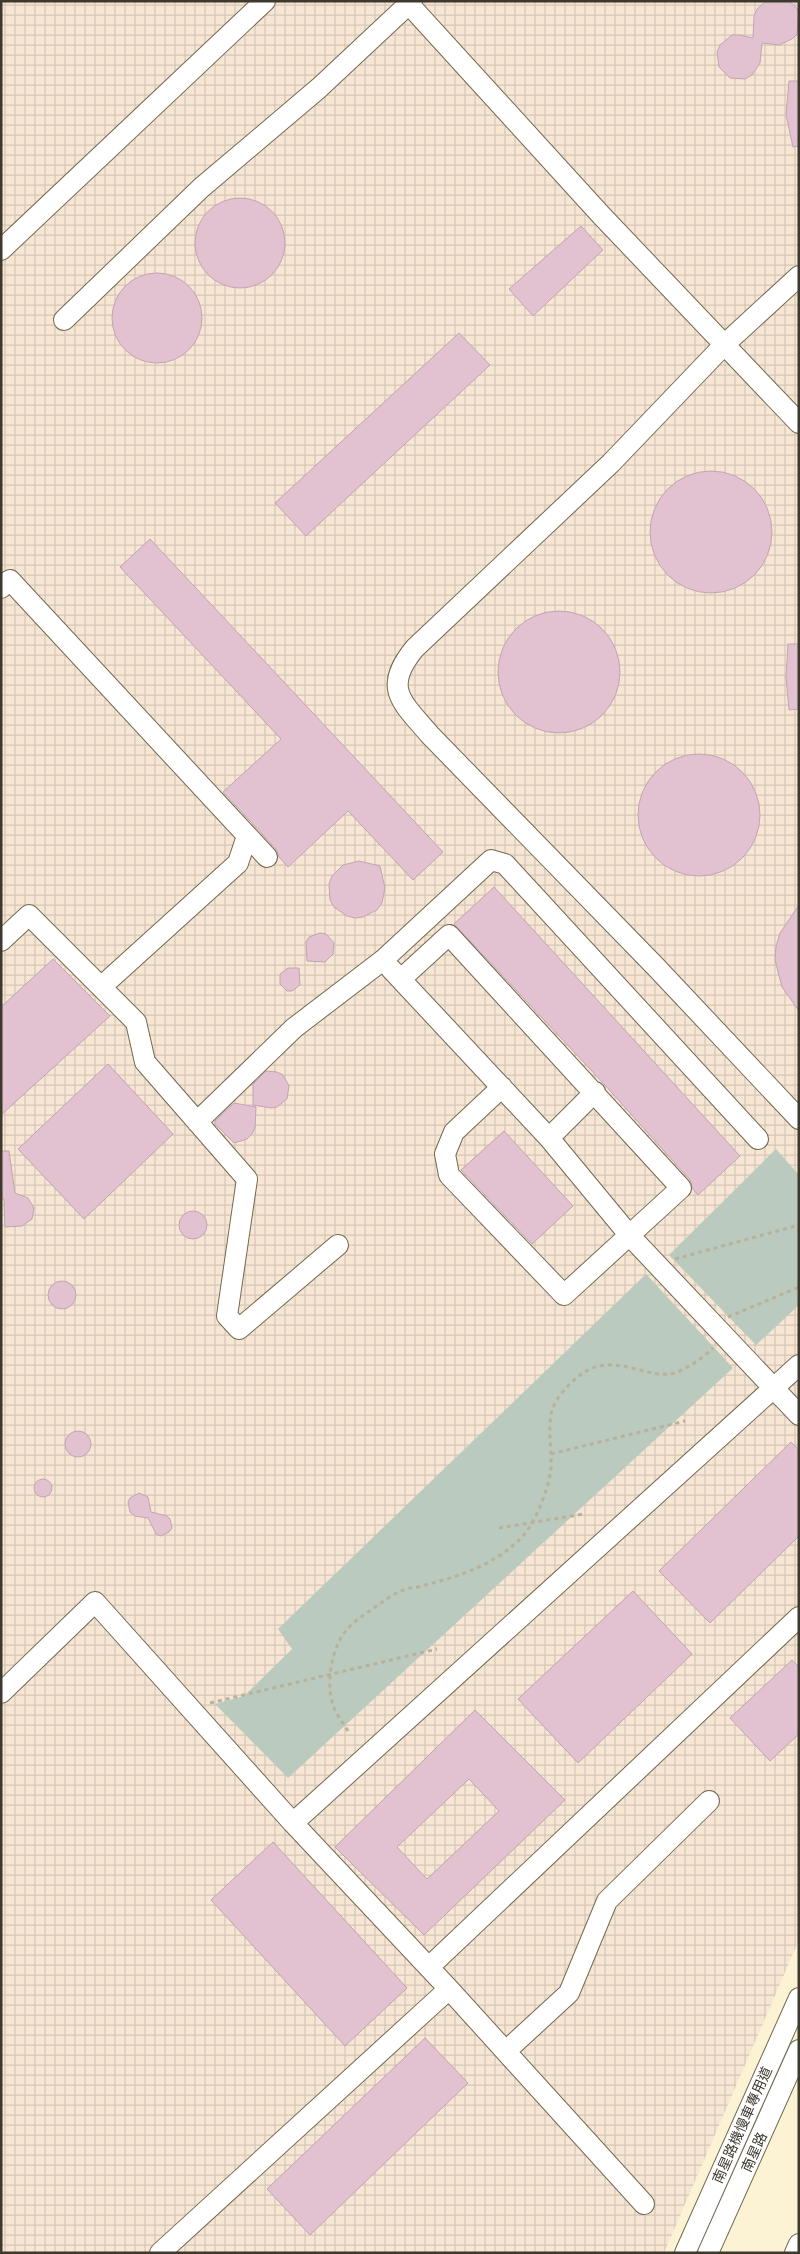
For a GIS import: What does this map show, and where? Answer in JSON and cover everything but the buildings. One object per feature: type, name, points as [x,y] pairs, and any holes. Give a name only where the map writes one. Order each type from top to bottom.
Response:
[{"type":"street","points":[[1,250],[265,1]]},
{"type":"street","points":[[64,320],[201,188],[319,88],[409,2],[601,216],[799,423]]},
{"type":"street","points":[[799,276],[725,344],[611,463],[415,648],[402,664],[397,676],[398,693],[409,710],[430,735],[655,966],[799,1119]]},
{"type":"street","points":[[3,583],[10,580],[267,857]]},
{"type":"street","points":[[101,987],[238,863],[247,836]]},
{"type":"street","points":[[197,1122],[294,1028],[383,960],[491,860],[505,864],[758,1139]]},
{"type":"street","points":[[1,941],[30,915],[136,1022],[145,1062],[247,1179],[227,1316],[239,1329],[338,1245]]},
{"type":"street","points":[[401,979],[449,935],[681,1188],[564,1295],[448,1175],[445,1154],[454,1132],[502,1087]]},
{"type":"street","points":[[383,960],[549,1138],[630,1236],[772,1389],[799,1415]]},
{"type":"street","points":[[549,1138],[595,1092]]},
{"type":"street","points":[[293,1823],[799,1365]]},
{"type":"street","points":[[1,1693],[95,1602],[293,1823],[450,1989],[644,2204]]},
{"type":"street","points":[[429,1967],[798,1618]]},
{"type":"street","points":[[506,2051],[569,1993],[607,1900],[709,1800]]},
{"type":"street","points":[[160,2253],[450,1989]]},
{"type":"street","name":"南星路機慢車專用道","points":[[685,2253],[799,1998]]},
{"type":"street","name":"南星路","points":[[708,2253],[799,2050]]},
{"type":"street","points":[[795,2253],[799,2244]]},
{"type":"path","points":[[665,1262],[799,1225]]},
{"type":"path","points":[[721,1320],[799,1287]]},
{"type":"path","points":[[348,1731],[333,1706],[330,1674],[336,1648],[344,1632],[357,1620],[393,1595],[478,1568],[496,1559],[523,1536],[543,1500],[551,1469],[552,1411],[566,1388],[581,1374],[611,1365],[653,1372],[674,1373],[703,1357],[717,1344]]},
{"type":"path","points":[[551,1454],[685,1421]]},
{"type":"path","points":[[499,1528],[584,1514]]},
{"type":"path","points":[[210,1702],[437,1649]]},
{"type":"shaded area","points":[[1,1],[799,1],[799,1940],[664,2253],[1,2253]]},
{"type":"green space","points":[[776,1149],[799,1175],[799,1305],[756,1345],[669,1255]]},
{"type":"green space","points":[[646,1274],[733,1368],[288,1778],[215,1704],[244,1696],[292,1649],[278,1629]]}]
